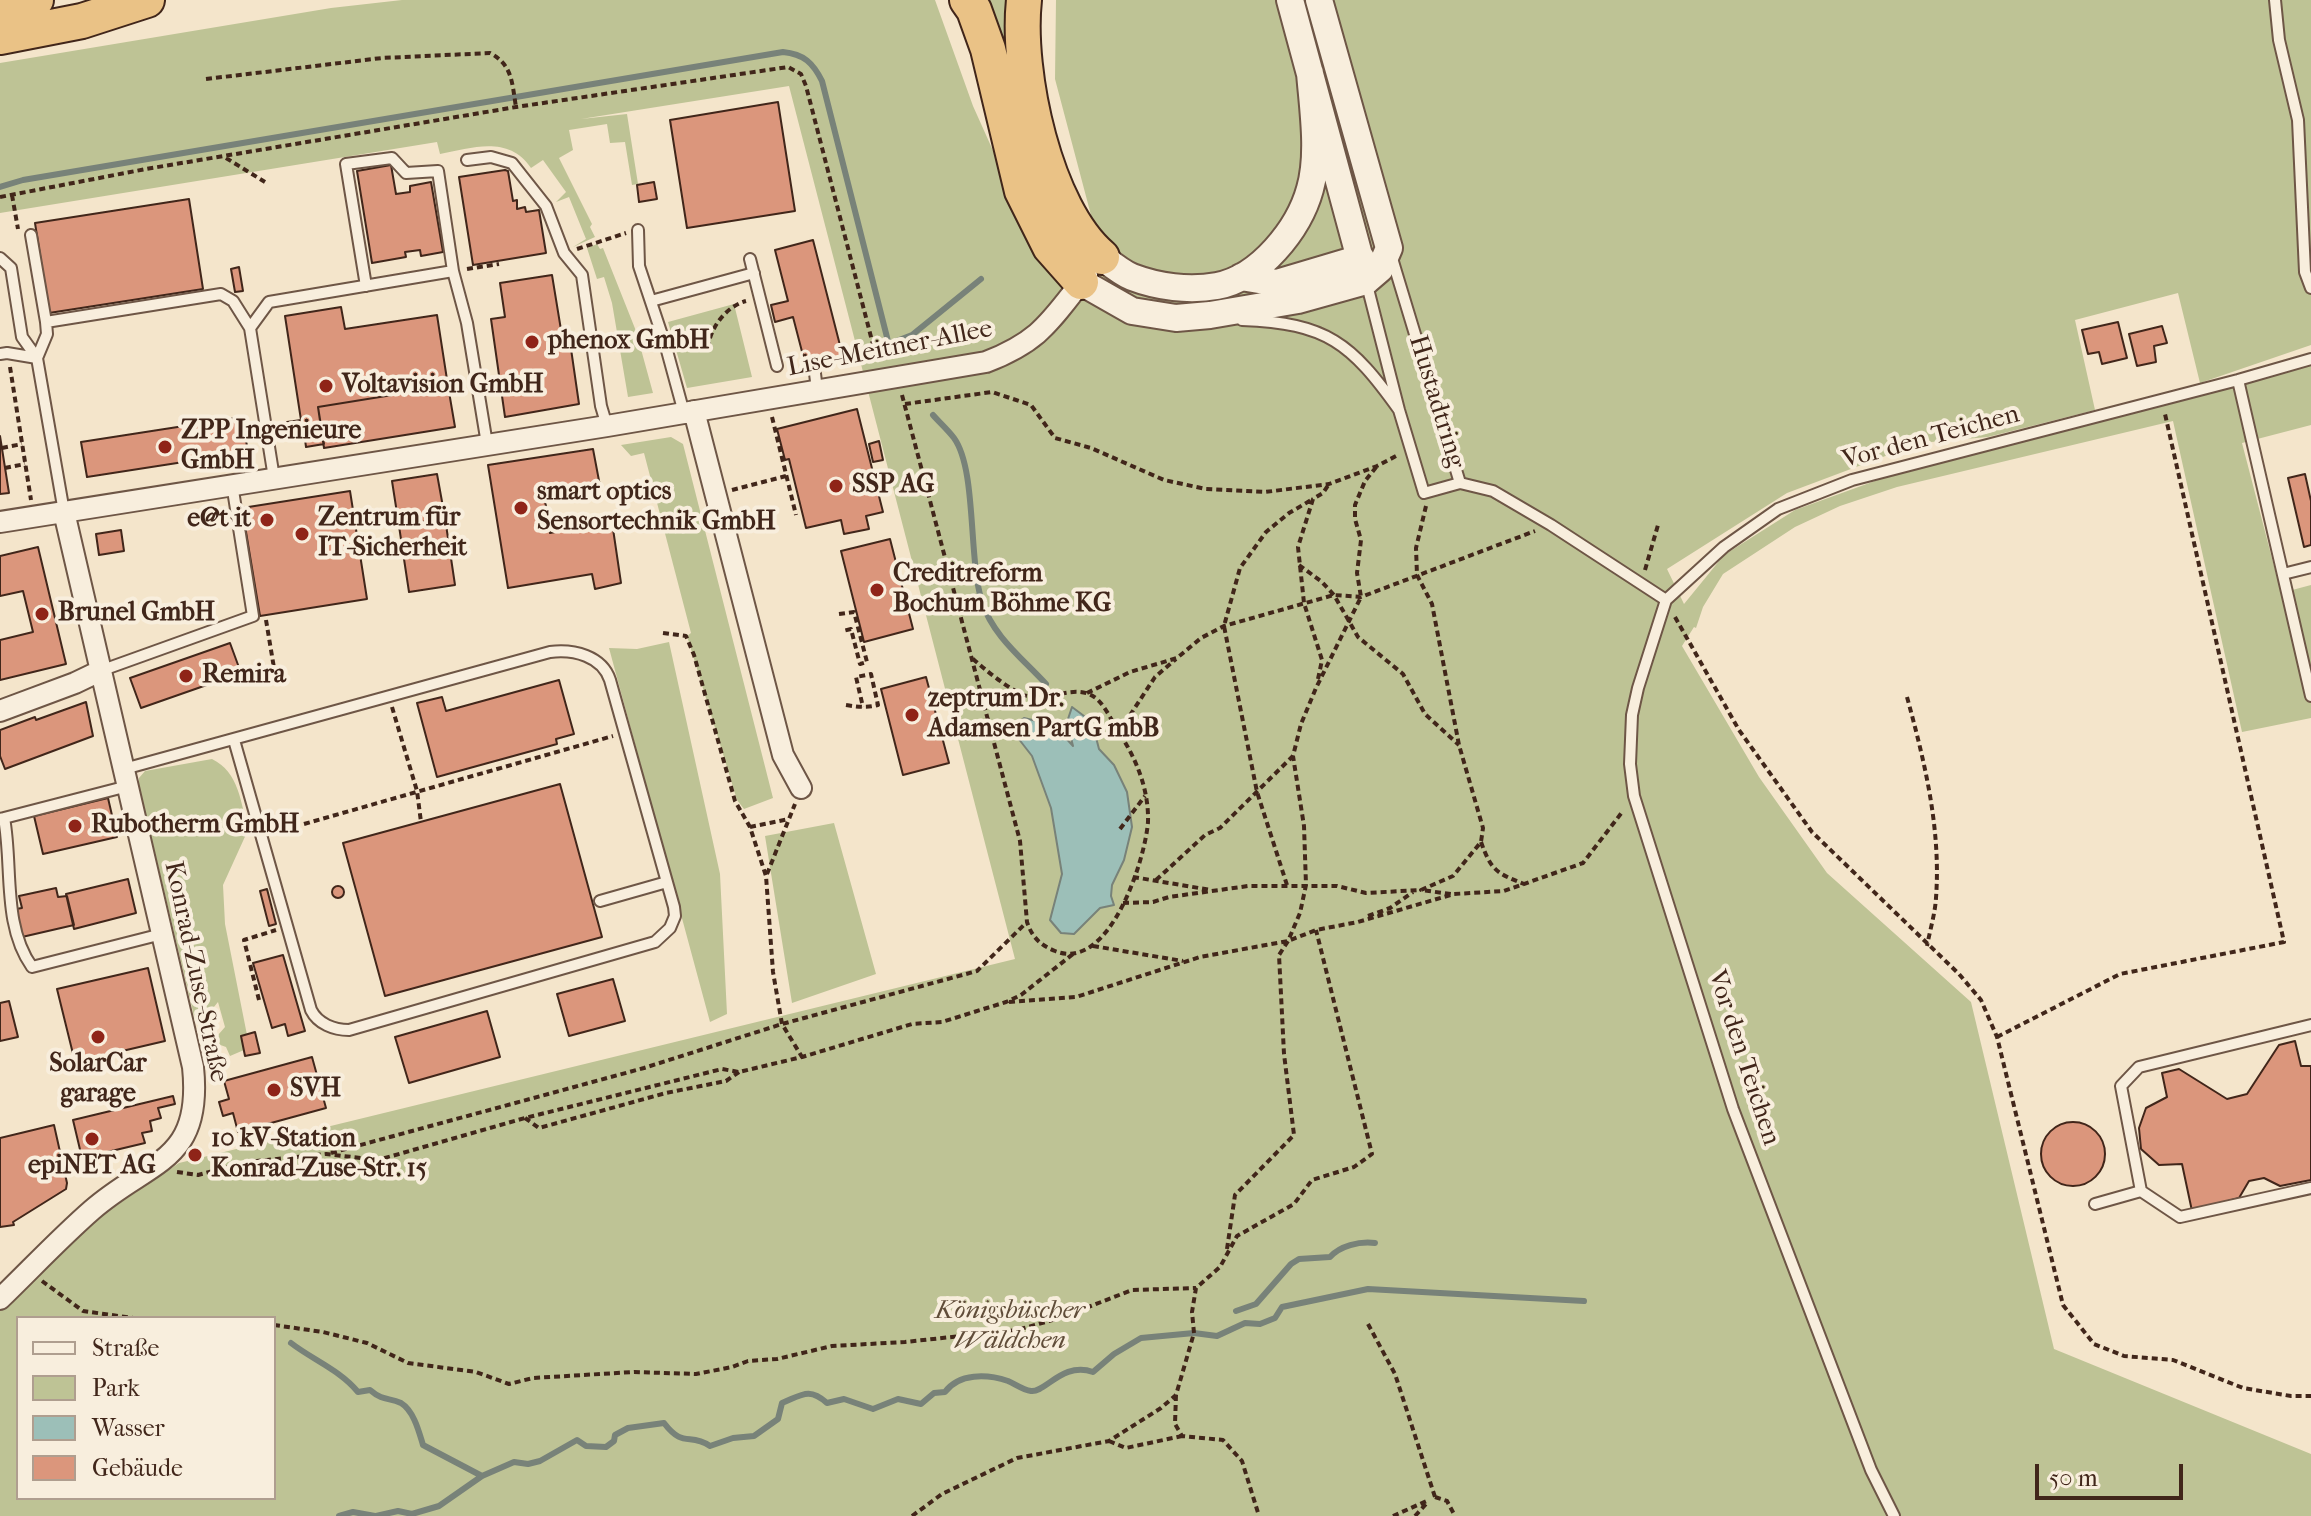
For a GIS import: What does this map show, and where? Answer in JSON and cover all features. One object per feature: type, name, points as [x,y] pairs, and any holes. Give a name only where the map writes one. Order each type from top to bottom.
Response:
[{"type":"highway","points":[[0,3],[36,0]]},
{"type":"highway","points":[[0,37],[82,21],[147,0]]},
{"type":"highway","points":[[967,0],[974,10],[988,49],[1022,191],[1050,247],[1091,270]]},
{"type":"highway","points":[[1024,0],[1024,53],[1039,142],[1060,199],[1085,243],[1091,270]]},
{"type":"street","name":"Hustadtring","points":[[1290,0],[1364,269]]},
{"type":"street","name":"Hustadtring","points":[[1319,0],[1389,248]]},
{"type":"street","name":"Hustadtring","points":[[1091,270],[1129,276],[1160,286],[1218,286],[1241,277],[1271,254],[1296,225],[1311,187],[1315,135],[1310,73]]},
{"type":"street","points":[[1364,269],[1380,269],[1389,248]]},
{"type":"street","name":"Hustadtring","points":[[1241,277],[1277,283],[1364,269]]},
{"type":"street","name":"Hustadtring","points":[[1091,270],[1132,311],[1176,318],[1298,300],[1364,269]]},
{"type":"street","name":"Lise-Meitner-Allee","points":[[0,522],[607,426],[986,362],[1015,351],[1046,328],[1091,270]]},
{"type":"street","points":[[689,412],[715,495],[783,755],[801,788]]},
{"type":"street","name":"Konrad-Zuse-Straße","points":[[0,1299],[95,1207],[155,1168],[178,1145],[187,1129],[196,1092],[193,1067],[64,512]]},
{"type":"street","points":[[0,711],[100,671]]},
{"type":"lane","points":[[2275,0],[2279,40],[2298,120],[2305,272],[2311,288]]},
{"type":"lane","points":[[467,160],[491,157],[512,163],[546,206],[564,253],[582,275],[601,406],[607,426]]},
{"type":"lane","points":[[366,286],[346,164],[392,158],[406,173],[438,171],[453,271],[467,323],[487,444]]},
{"type":"lane","points":[[638,230],[639,266],[689,412]]},
{"type":"lane","points":[[31,235],[47,334],[37,358]]},
{"type":"lane","name":"Hustadtring","points":[[1364,269],[1399,410],[1427,492],[1460,483],[1389,248]]},
{"type":"lane","points":[[0,258],[11,268],[22,337],[37,358],[64,512]]},
{"type":"lane","points":[[750,259],[777,366]]},
{"type":"lane","points":[[250,328],[269,302],[453,271]]},
{"type":"lane","points":[[651,301],[754,273]]},
{"type":"lane","points":[[46,322],[221,294],[233,301],[250,328],[274,478]]},
{"type":"lane","name":"Hustadtring","points":[[1176,318],[1296,325],[1336,340],[1360,359],[1399,410]]},
{"type":"lane","points":[[4,353],[37,358]]},
{"type":"lane","name":"Vor den Teichen","points":[[1894,1516],[1871,1470],[1733,1109],[1634,796],[1630,764],[1632,715],[1666,600],[1724,547],[1778,509],[1852,480],[2311,359]]},
{"type":"lane","points":[[814,365],[817,390]]},
{"type":"lane","points":[[2238,380],[2311,696]]},
{"type":"lane","points":[[1460,483],[1493,491],[1666,600]]},
{"type":"lane","points":[[100,671],[253,616],[232,484]]},
{"type":"lane","points":[[2283,574],[2311,567]]},
{"type":"lane","points":[[162,934],[32,967],[22,953],[13,916],[9,846],[2,818],[234,740],[550,652],[590,657],[608,673],[675,916],[670,928],[655,942],[349,1030],[327,1026],[314,1016],[234,740]]},
{"type":"lane","points":[[600,901],[667,882]]},
{"type":"lane","points":[[2311,1025],[2139,1067],[2121,1086],[2141,1191],[2180,1217],[2311,1188]]},
{"type":"lane","points":[[2095,1204],[2141,1191]]},
{"type":"path","points":[[206,79],[382,58],[490,53],[502,59],[511,71],[516,107]]},
{"type":"path","points":[[224,157],[265,182]]},
{"type":"path","points":[[12,195],[18,233]]},
{"type":"path","points":[[564,253],[638,230]]},
{"type":"path","points":[[453,271],[499,264]]},
{"type":"path","points":[[708,348],[712,329],[734,304],[760,298]]},
{"type":"path","points":[[4,353],[33,517]]},
{"type":"path","points":[[897,377],[1020,841],[1027,922],[1031,934],[1042,946],[1059,953],[1073,954]]},
{"type":"path","points":[[905,404],[992,392],[1031,405],[1055,438],[1091,448],[1164,480],[1206,489],[1265,492],[1329,484],[1412,450]]},
{"type":"path","points":[[767,399],[796,515]]},
{"type":"path","points":[[1997,1037],[2120,974],[2284,942],[2167,423]]},
{"type":"path","points":[[2,448],[22,444]]},
{"type":"path","points":[[5,468],[25,464]]},
{"type":"path","points":[[1227,1252],[1235,1195],[1294,1135],[1279,990],[1279,955],[1300,913],[1306,885],[1304,826],[1293,756],[1298,732],[1316,688],[1361,597],[1357,573],[1361,540],[1355,505],[1365,481],[1377,466]]},
{"type":"path","points":[[715,495],[786,476]]},
{"type":"path","points":[[1287,885],[1257,792],[1224,626],[1240,568],[1266,532],[1289,513],[1323,493],[1329,484]]},
{"type":"path","points":[[1427,492],[1416,548],[1417,575],[1432,604],[1459,745],[1483,828],[1481,842],[1489,863],[1498,874],[1524,884]]},
{"type":"path","points":[[1313,499],[1298,547],[1304,603],[1322,660],[1316,688]]},
{"type":"path","points":[[1119,732],[1155,677],[1201,638],[1224,626],[1334,595],[1361,597],[1551,525]]},
{"type":"path","points":[[1642,583],[1658,525]]},
{"type":"path","points":[[1299,565],[1334,595],[1358,637],[1403,674],[1425,714],[1459,745]]},
{"type":"path","points":[[1666,600],[1739,730],[1812,832],[1959,974],[1981,1000],[1997,1037],[2063,1305],[2094,1344],[2124,1356],[2173,1360],[2243,1388],[2311,1396]]},
{"type":"path","points":[[839,614],[854,612],[867,662],[860,664],[851,629],[843,631]]},
{"type":"path","points":[[253,616],[266,619],[276,680]]},
{"type":"path","points":[[663,633],[686,636],[694,655],[735,801],[750,827],[766,876],[773,972],[782,1024],[802,1057]]},
{"type":"path","points":[[972,658],[1027,696],[1087,693],[1130,672],[1177,658]]},
{"type":"path","points":[[846,705],[863,707],[878,705],[871,674],[856,677],[863,707]]},
{"type":"path","points":[[525,1118],[539,1128],[666,1093],[726,1081],[739,1072],[912,1024],[942,1022],[1021,995],[1073,954],[1093,946],[1112,925],[1123,903],[1148,823],[1144,782],[1119,732],[1099,701],[1087,693]]},
{"type":"path","points":[[389,697],[417,791],[421,822]]},
{"type":"path","points":[[1907,697],[1926,764],[1936,831],[1936,899],[1927,946]]},
{"type":"path","points":[[304,824],[625,732]]},
{"type":"path","points":[[1156,880],[1205,835],[1220,828],[1293,756]]},
{"type":"path","points":[[766,876],[801,788]]},
{"type":"path","points":[[1120,829],[1145,796]]},
{"type":"path","points":[[1123,903],[1287,885],[1337,886],[1366,893],[1504,891],[1583,863],[1634,796]]},
{"type":"path","points":[[750,827],[789,819]]},
{"type":"path","points":[[1358,922],[1390,908],[1418,890],[1453,876],[1481,842]]},
{"type":"path","points":[[1133,877],[1217,891]]},
{"type":"path","points":[[1006,1002],[1076,997],[1186,962],[1288,941],[1316,930],[1358,922],[1454,894]]},
{"type":"path","points":[[155,1168],[198,1175],[247,1162],[326,1154],[644,1068],[782,1024],[977,971],[1027,922]]},
{"type":"path","points":[[259,1000],[244,940],[286,927]]},
{"type":"path","points":[[1182,1436],[1175,1424],[1176,1395],[1194,1333],[1192,1312],[1196,1288],[1220,1267],[1237,1236],[1294,1204],[1312,1180],[1354,1167],[1372,1154],[1316,930]]},
{"type":"path","points":[[1093,946],[1186,962]]},
{"type":"path","points":[[326,1154],[378,1160],[525,1118],[722,1069],[739,1072]]},
{"type":"path","points":[[29,1271],[83,1311],[119,1316]]},
{"type":"path","points":[[276,1325],[367,1343],[408,1363],[476,1372],[509,1384],[533,1378],[634,1372],[696,1374],[832,1346],[1017,1330],[1060,1318],[1132,1290],[1196,1288]]},
{"type":"path","points":[[1368,1324],[1395,1374],[1435,1497]]},
{"type":"path","points":[[912,1516],[942,1494],[1017,1458],[1109,1441],[1141,1422],[1176,1395]]},
{"type":"path","points":[[1109,1441],[1126,1448],[1182,1436],[1223,1440],[1242,1461],[1259,1516]]},
{"type":"path","points":[[1393,1516],[1435,1497],[1447,1501],[1455,1516]]},
{"type":"path","points":[[1415,1516],[1429,1500]]},
{"type":"green space","name":"Königsbüscher Wäldchen","points":[[402,0],[935,0],[973,106],[1047,271],[1066,249],[982,0],[1012,0],[1070,244],[1092,219],[1055,79],[1056,0],[2311,0],[2311,345],[2200,383],[2178,293],[2075,320],[2095,410],[1988,437],[1920,443],[1787,493],[1667,569],[1684,604],[1724,555],[1795,510],[1908,469],[2220,391],[2311,365],[2311,425],[2242,443],[2281,593],[2311,585],[2311,718],[2242,732],[2173,421],[1897,487],[1840,506],[1795,527],[1723,574],[1703,607],[1696,628],[1682,646],[1759,777],[1827,873],[1971,1002],[2054,1349],[2311,1454],[2311,1516],[0,1516],[0,1310],[95,1220],[179,1163],[1015,959],[789,86],[581,119],[627,114],[638,184],[632,185],[625,142],[610,143],[607,124],[569,130],[573,150],[559,158],[592,224],[590,227],[595,237],[573,247],[586,239],[569,197],[556,202],[566,192],[543,160],[531,168],[512,151],[489,146],[440,154],[437,142],[0,213],[0,63],[331,8]]},
{"type":"green space","points":[[597,244],[600,249],[603,248],[636,331],[653,393],[628,397],[612,303],[604,277],[597,279],[587,248]]},
{"type":"green space","points":[[734,304],[752,377],[687,388],[668,322]]},
{"type":"green space","points":[[671,437],[683,444],[773,798],[744,809],[737,800],[687,636],[691,633],[644,453],[631,456],[621,445]]},
{"type":"green space","points":[[669,642],[720,874],[727,1014],[710,1022],[609,648],[637,649]]},
{"type":"green space","points":[[212,759],[233,780],[248,830],[223,885],[225,924],[247,1035],[241,1036],[244,1050],[230,1056],[226,1047],[212,1042],[225,1027],[218,1002],[209,1013],[195,1020],[139,786],[139,778],[145,771]]},
{"type":"green space","points":[[834,823],[876,974],[792,1003],[765,836]]},
{"type":"water","points":[[1072,707],[1092,722],[1099,749],[1114,765],[1127,792],[1132,827],[1124,860],[1112,885],[1114,905],[1100,908],[1074,934],[1061,933],[1050,920],[1062,874],[1051,808],[1032,756],[1018,738],[1015,725],[1024,718],[1054,725],[1073,746],[1067,722]]},
{"type":"building","points":[[778,102],[795,211],[687,228],[670,120]]},
{"type":"building","points":[[391,165],[396,194],[410,192],[410,186],[431,182],[443,252],[421,256],[420,250],[405,252],[406,257],[372,263],[357,171]]},
{"type":"building","points":[[508,171],[513,201],[517,200],[517,209],[525,207],[526,212],[539,210],[546,253],[473,265],[459,177]]},
{"type":"building","points":[[654,182],[657,199],[639,202],[637,185]]},
{"type":"building","points":[[189,199],[203,289],[49,313],[35,223]]},
{"type":"building","points":[[813,240],[843,357],[806,367],[793,317],[775,322],[771,305],[788,301],[775,250]]},
{"type":"building","points":[[239,267],[243,291],[235,292],[231,269]]},
{"type":"building","name":"phenox GmbH","points":[[552,275],[562,336],[569,335],[579,404],[505,417],[491,319],[505,317],[500,283]]},
{"type":"building","points":[[341,307],[345,329],[437,315],[448,386],[318,407],[324,444],[306,447],[304,432],[289,435],[287,422],[301,420],[285,316]]},
{"type":"building","points":[[2118,322],[2127,358],[2102,364],[2099,352],[2088,354],[2082,330]]},
{"type":"building","points":[[2162,326],[2167,343],[2154,346],[2156,362],[2137,366],[2129,334]]},
{"type":"building","points":[[448,386],[455,427],[324,448],[318,407]]},
{"type":"building","name":"SSP AG","points":[[857,409],[883,512],[866,516],[869,529],[844,534],[841,520],[806,528],[789,459],[785,460],[777,429]]},
{"type":"building","name":"ZPP Ingenieure GmbH","points":[[242,417],[248,452],[87,477],[81,442]]},
{"type":"building","points":[[0,436],[9,493],[0,494]]},
{"type":"building","points":[[879,441],[883,460],[873,462],[869,444]]},
{"type":"building","name":"smart optics Sensortechnik GmbH","points":[[593,449],[600,486],[544,494],[550,533],[612,522],[621,583],[595,589],[592,574],[508,588],[488,465]]},
{"type":"building","points":[[437,474],[445,518],[399,526],[392,481]]},
{"type":"building","points":[[2305,474],[2311,501],[2311,545],[2304,547],[2288,478]]},
{"type":"building","name":"Zentrum für IT-Sicherheit","points":[[350,491],[367,599],[260,616],[242,508]]},
{"type":"building","points":[[445,518],[455,585],[409,592],[399,526]]},
{"type":"building","points":[[121,530],[124,551],[99,555],[96,534]]},
{"type":"building","name":"Creditreform Bochum Böhme KG","points":[[890,539],[913,629],[864,642],[841,551]]},
{"type":"building","name":"Brunel GmbH","points":[[38,547],[66,664],[0,680],[0,640],[33,632],[23,591],[0,596],[0,556]]},
{"type":"building","name":"Remira","points":[[230,643],[241,673],[141,708],[130,678]]},
{"type":"building","name":"zeptrum Dr. Adamsen PartG mbB","points":[[926,677],[949,763],[903,775],[881,689]]},
{"type":"building","points":[[559,680],[574,734],[556,739],[557,744],[437,777],[417,703],[442,697],[446,711]]},
{"type":"building","points":[[86,702],[93,736],[5,769],[0,756],[0,730]]},
{"type":"building","points":[[560,784],[602,937],[385,996],[343,843]]},
{"type":"building","name":"Rubotherm GmbH","points":[[108,798],[117,837],[43,854],[34,816]]},
{"type":"building","points":[[128,879],[136,913],[74,929],[66,894]]},
{"type":"building","points":[[338,886],[344,892],[338,898],[332,892]]},
{"type":"building","points":[[56,888],[58,897],[67,896],[74,925],[22,937],[16,909],[22,908],[19,896]]},
{"type":"building","points":[[267,889],[276,924],[269,926],[260,891]]},
{"type":"building","points":[[283,955],[305,1031],[288,1036],[285,1024],[272,1028],[253,963]]},
{"type":"building","points":[[148,968],[165,1041],[75,1062],[57,989]]},
{"type":"building","points":[[613,979],[625,1021],[569,1036],[557,994]]},
{"type":"building","points":[[9,1001],[18,1037],[0,1041],[0,1003]]},
{"type":"building","points":[[487,1011],[500,1057],[409,1083],[395,1037]]},
{"type":"building","points":[[255,1032],[260,1053],[245,1056],[241,1036]]},
{"type":"building","points":[[2295,1041],[2301,1066],[2311,1066],[2311,1180],[2280,1186],[2264,1178],[2249,1181],[2239,1198],[2192,1211],[2182,1164],[2159,1165],[2141,1149],[2139,1128],[2146,1108],[2167,1097],[2162,1073],[2179,1069],[2227,1099],[2247,1094],[2279,1045]]},
{"type":"building","name":"SVH","points":[[312,1057],[326,1108],[238,1132],[233,1113],[223,1116],[219,1102],[229,1099],[224,1081]]},
{"type":"building","points":[[173,1096],[175,1104],[158,1108],[161,1118],[150,1121],[152,1131],[142,1133],[145,1143],[82,1158],[73,1120]]},
{"type":"building","points":[[2067,1122],[2079,1122],[2096,1131],[2103,1142],[2103,1166],[2096,1177],[2079,1186],[2067,1186],[2055,1181],[2046,1172],[2041,1160],[2041,1148],[2046,1136],[2055,1127]]},
{"type":"building","points":[[54,1125],[66,1189],[13,1222],[14,1225],[0,1227],[0,1138]]},
{"type":"waterway","points":[[0,187],[23,180],[790,53],[807,60],[822,81],[891,353]]},
{"type":"waterway","points":[[889,344],[912,335],[981,279]]},
{"type":"waterway","points":[[933,415],[954,438],[961,452],[969,492],[978,584],[987,614],[1009,646],[1046,684]]},
{"type":"waterway","points":[[1236,1311],[1256,1304],[1299,1259],[1330,1257],[1350,1245],[1375,1243]]},
{"type":"waterway","points":[[376,1516],[398,1511],[412,1514],[439,1506],[482,1476],[514,1462],[528,1464],[540,1461],[577,1440],[586,1446],[606,1447],[614,1441],[615,1435],[628,1428],[664,1423],[677,1436],[710,1446],[733,1438],[754,1436],[778,1419],[782,1403],[805,1394],[815,1395],[827,1403],[844,1399],[873,1409],[898,1399],[921,1404],[934,1393],[945,1392],[958,1381],[974,1377],[1000,1379],[1031,1391],[1073,1371],[1093,1372],[1114,1354],[1141,1338],[1194,1333],[1217,1336],[1245,1323],[1260,1324],[1275,1318],[1282,1307],[1368,1289],[1584,1301]]},
{"type":"waterway","points":[[291,1343],[335,1371],[358,1392],[370,1390],[401,1403],[413,1416],[423,1445],[482,1476]]},
{"type":"waterway","points":[[339,1516],[353,1512],[375,1516]]},
{"type":"place","name":"phenox GmbH","points":[[532,342]]},
{"type":"place","name":"Voltavision GmbH","points":[[326,386]]},
{"type":"place","name":"ZPP Ingenieure GmbH","points":[[165,447]]},
{"type":"place","name":"SSP AG","points":[[836,486]]},
{"type":"place","name":"smart optics Sensortechnik GmbH","points":[[521,508]]},
{"type":"place","name":"e@t it","points":[[267,520]]},
{"type":"place","name":"Zentrum für IT-Sicherheit","points":[[302,534]]},
{"type":"place","name":"Creditreform Bochum Böhme KG","points":[[877,590]]},
{"type":"place","name":"Brunel GmbH","points":[[42,614]]},
{"type":"place","name":"Remira","points":[[186,676]]},
{"type":"place","name":"zeptrum Dr. Adamsen PartG mbB","points":[[912,715]]},
{"type":"place","name":"Rubotherm GmbH","points":[[75,826]]},
{"type":"place","name":"SolarCar garage","points":[[98,1037]]},
{"type":"place","name":"SVH","points":[[274,1090]]},
{"type":"place","name":"epiNET AG","points":[[92,1139]]},
{"type":"place","name":"10 kV-Station Konrad-Zuse-Str. 15","points":[[195,1155]]}]
